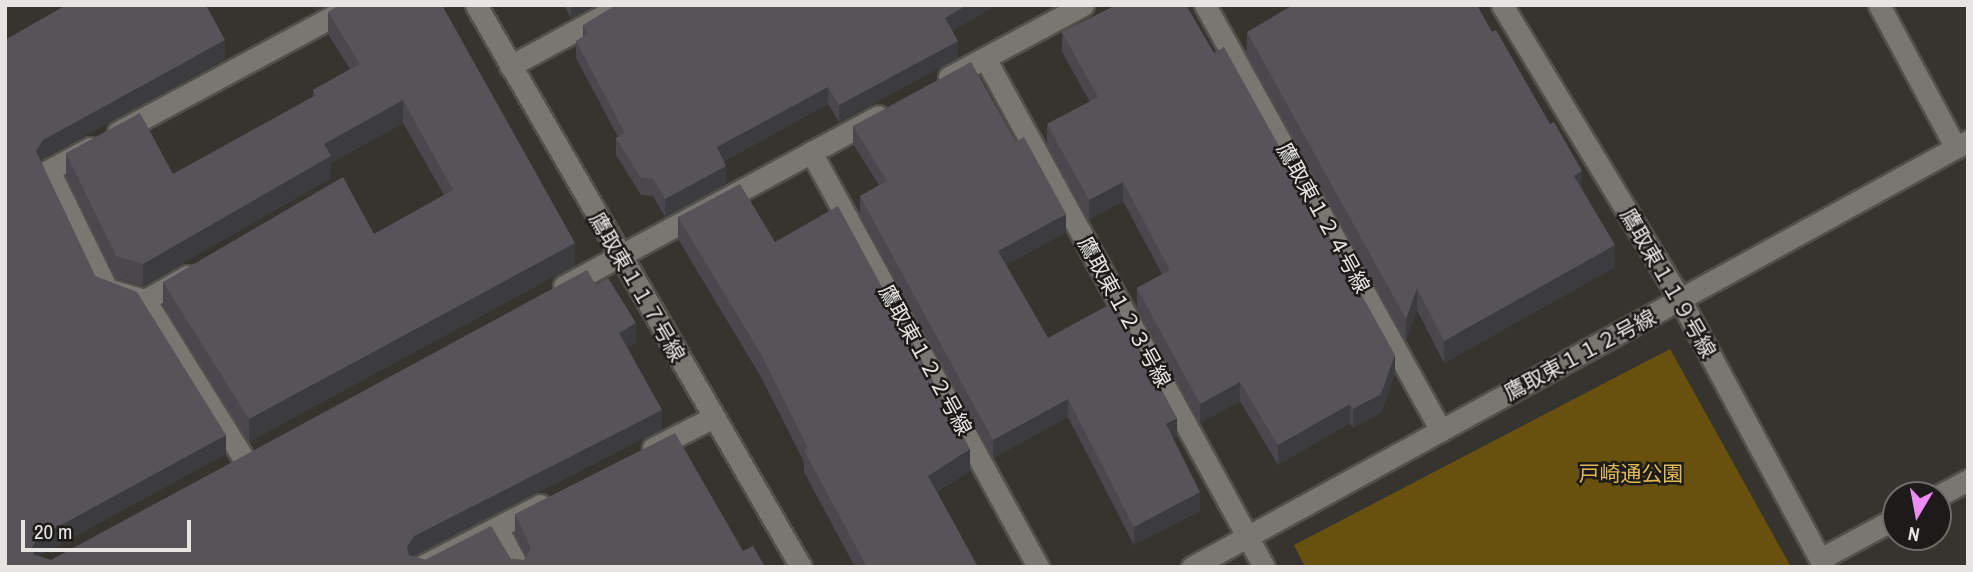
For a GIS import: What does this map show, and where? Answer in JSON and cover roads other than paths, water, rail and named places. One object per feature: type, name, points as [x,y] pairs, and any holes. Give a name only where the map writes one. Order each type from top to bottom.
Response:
[{"type":"street","points":[[244,459],[145,300],[107,289],[49,170],[354,5]]},
{"type":"street","name":"鷹取東１１７号線","points":[[476,5],[801,567]]},
{"type":"street","points":[[510,66],[623,5]]},
{"type":"street","points":[[927,89],[985,58],[1048,13],[1083,5]]},
{"type":"street","name":"鷹取東１２４号線","points":[[1205,5],[1441,431]]},
{"type":"street","name":"鷹取東１１９号線","points":[[1502,5],[1681,301],[1822,563]]},
{"type":"street","points":[[1879,5],[1962,145]]},
{"type":"street","name":"鷹取東１２３号線","points":[[985,58],[1264,567]]},
{"type":"street","points":[[547,295],[892,108]]},
{"type":"street","name":"鷹取東１１２号線","points":[[1192,567],[1962,145]]},
{"type":"street","name":"鷹取東１２２号線","points":[[811,152],[1038,567]]},
{"type":"street","points":[[145,300],[204,266]]},
{"type":"street","points":[[629,460],[714,417]]},
{"type":"street","points":[[221,472],[269,446]]},
{"type":"street","points":[[1952,489],[1968,480]]},
{"type":"street","points":[[420,567],[557,497]]},
{"type":"street","points":[[1822,563],[1882,527]]},
{"type":"street","points":[[497,528],[518,567]]},
{"type":"park label","name":"戸崎通公園","points":[[1631,474]]}]
